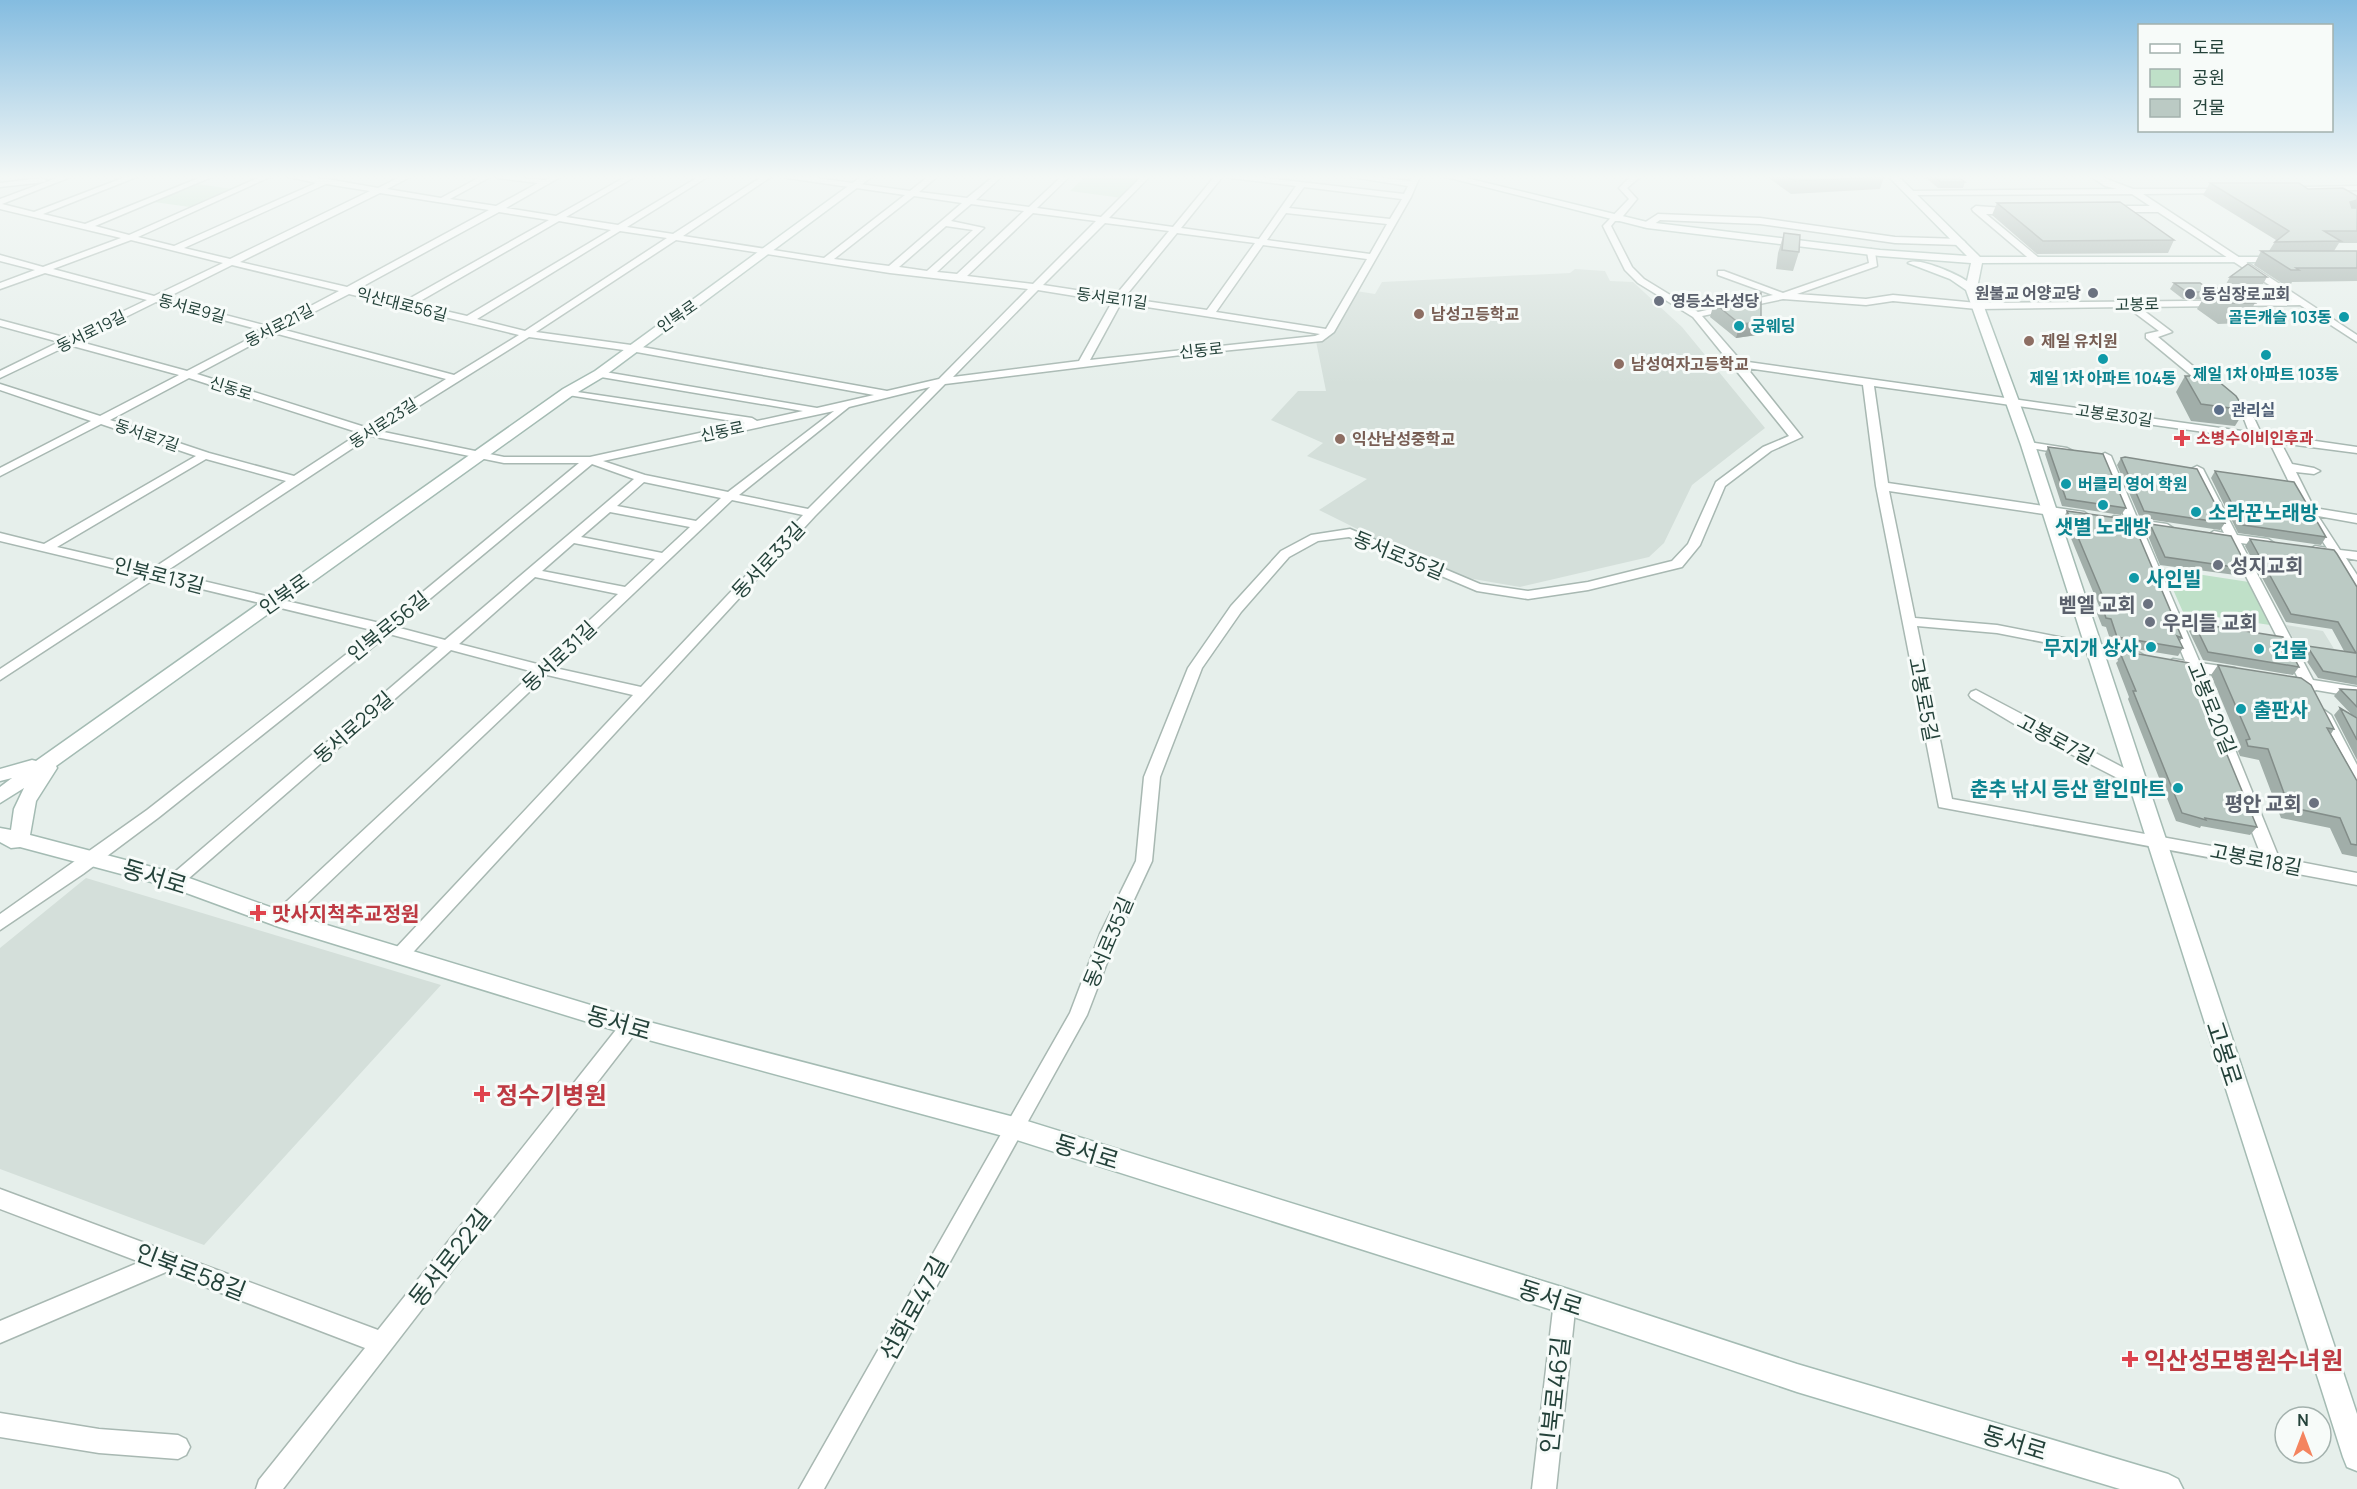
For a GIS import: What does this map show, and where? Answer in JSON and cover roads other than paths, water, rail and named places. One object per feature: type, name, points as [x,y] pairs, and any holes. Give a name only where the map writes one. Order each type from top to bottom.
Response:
[{"type":"street","points":[[0,286],[109,245]]},
{"type":"street","name":"익산대로56길","points":[[164,245],[404,306],[527,334],[631,348]]},
{"type":"street","points":[[176,248],[182,245]]},
{"type":"street","name":"동서로19길","points":[[0,375],[267,245]]},
{"type":"street","name":"동서로21길","points":[[0,473],[430,245]]},
{"type":"street","points":[[404,306],[509,245]]},
{"type":"street","points":[[468,320],[588,245]]},
{"type":"street","name":"동서로23길","points":[[0,675],[295,480],[453,378],[527,334],[659,245]]},
{"type":"street","name":"동서로11길","points":[[737,245],[890,270],[1036,287],[1211,312],[1329,332]]},
{"type":"street","name":"인북로","points":[[0,796],[568,392],[599,374],[631,348],[776,245]]},
{"type":"street","points":[[826,261],[846,245]]},
{"type":"street","points":[[890,270],[918,245]]},
{"type":"street","points":[[928,275],[961,245]]},
{"type":"street","points":[[958,279],[993,245]]},
{"type":"street","name":"동서로33길","points":[[399,956],[811,513],[1078,245]]},
{"type":"street","points":[[1082,365],[1118,299],[1160,245]]},
{"type":"street","points":[[1211,312],[1259,245]]},
{"type":"street","points":[[1289,245],[1372,256]]},
{"type":"street","points":[[1329,332],[1378,245]]},
{"type":"street","name":"동서로35길","points":[[1014,1128],[1078,1015],[1109,934],[1144,861],[1152,777],[1195,668],[1236,609],[1285,554],[1315,538],[1350,533],[1477,587],[1528,595],[1588,586],[1677,564],[1694,545],[1720,484],[1767,448],[1796,437],[1696,315],[1641,281],[1628,268],[1617,245]]},
{"type":"street","points":[[1814,245],[1875,253],[1977,260],[2290,259]]},
{"type":"street","points":[[1964,245],[1977,260]]},
{"type":"street","points":[[1973,245],[1996,255],[2030,260]]},
{"type":"street","points":[[2015,245],[2030,260]]},
{"type":"street","points":[[2215,245],[2298,303],[2357,339]]},
{"type":"street","points":[[1875,253],[1954,277],[1971,288],[1977,260]]},
{"type":"street","points":[[1696,315],[1783,296],[1874,264],[1875,253]]},
{"type":"street","name":"동서로9길","points":[[0,258],[453,378]]},
{"type":"street","points":[[1721,273],[1783,296],[1866,302],[1893,298],[1977,306]]},
{"type":"street","name":"고봉로","points":[[1971,288],[2028,445],[2092,649],[2357,1457]]},
{"type":"street","name":"고봉로","points":[[1977,306],[2298,303]]},
{"type":"street","points":[[2128,304],[2167,332],[2150,336],[2249,418],[2251,435]]},
{"type":"street","name":"신동로","points":[[0,323],[186,374],[369,432],[504,460],[590,460],[849,404],[942,381],[1181,352],[1318,339],[1329,332]]},
{"type":"street","name":"인북로","points":[[631,348],[889,395]]},
{"type":"street","points":[[1738,364],[1868,383],[2013,400]]},
{"type":"street","points":[[599,374],[822,410]]},
{"type":"street","name":"고봉로5길","points":[[1868,383],[1882,486],[1945,803],[2099,832],[2156,839]]},
{"type":"street","name":"동서로7길","points":[[0,387],[205,455],[295,480]]},
{"type":"street","points":[[568,392],[761,423]]},
{"type":"street","name":"고봉로30길","points":[[2013,400],[2357,450]]},
{"type":"street","name":"동서로31길","points":[[279,919],[730,496],[849,404]]},
{"type":"street","points":[[2273,437],[2309,511],[2357,585]]},
{"type":"street","name":"고봉로20길","points":[[2028,445],[2100,456],[2134,523],[2195,667],[2272,862]]},
{"type":"street","points":[[46,548],[205,455]]},
{"type":"street","points":[[590,460],[642,478],[811,513]]},
{"type":"street","name":"인북로56길","points":[[0,923],[96,858],[386,629],[590,460]]},
{"type":"street","points":[[2288,467],[2314,471]]},
{"type":"street","points":[[2197,470],[2357,780]]},
{"type":"street","name":"동서로29길","points":[[175,881],[642,478]]},
{"type":"street","points":[[2277,481],[2296,484]]},
{"type":"street","points":[[1882,486],[2178,530]]},
{"type":"street","points":[[608,508],[699,525]]},
{"type":"street","points":[[2309,511],[2357,519]]},
{"type":"street","points":[[2200,533],[2279,545]]},
{"type":"street","name":"인북로13길","points":[[0,537],[155,573],[271,604],[386,629],[543,670],[646,693]]},
{"type":"street","points":[[571,539],[665,557]]},
{"type":"street","points":[[2302,548],[2357,556]]},
{"type":"street","points":[[532,573],[628,592]]},
{"type":"street","points":[[1910,622],[1934,622],[1981,628],[2195,667],[2252,675]]},
{"type":"street","points":[[0,659],[17,664]]},
{"type":"street","points":[[2274,678],[2357,692]]},
{"type":"street","name":"고봉로7길","points":[[1976,695],[2031,727],[2136,781]]},
{"type":"street","points":[[0,775],[22,770],[58,754]]},
{"type":"street","points":[[7,839],[26,799],[58,754]]},
{"type":"street","name":"동서로","points":[[7,839],[96,858],[175,881],[279,919],[630,1026],[1014,1128],[1564,1301],[1797,1378],[2169,1489]]},
{"type":"street","name":"고봉로18길","points":[[2156,839],[2357,879]]},
{"type":"street","name":"동서로22길","points":[[268,1489],[630,1026]]},
{"type":"street","name":"선화로47길","points":[[811,1489],[1014,1128]]},
{"type":"street","name":"인북로58길","points":[[0,1199],[382,1343]]},
{"type":"street","points":[[0,1332],[165,1262]]},
{"type":"street","name":"인북로46길","points":[[1544,1489],[1564,1301]]},
{"type":"street","points":[[0,1425],[99,1441],[178,1447]]},
{"type":"place","name":"원불교 어양교당","points":[[2093,293]]},
{"type":"place","name":"동심장로교회","points":[[2190,294]]},
{"type":"place","name":"영등소라성당","points":[[1659,301]]},
{"type":"place","name":"남성고등학교","points":[[1419,314]]},
{"type":"place","name":"골든캐슬 103동","points":[[2344,317]]},
{"type":"place","name":"궁웨딩","points":[[1739,326]]},
{"type":"place","name":"제일 유치원","points":[[2029,341]]},
{"type":"place","name":"제일 1차 아파트 103동","points":[[2266,355]]},
{"type":"place","name":"제일 1차 아파트 104동","points":[[2103,359]]},
{"type":"place","name":"남성여자고등학교","points":[[1619,364]]},
{"type":"place","name":"관리실","points":[[2219,410]]},
{"type":"place","name":"소병수이비인후과","points":[[2182,438]]},
{"type":"place","name":"익산남성중학교","points":[[1340,439]]},
{"type":"place","name":"버클리 영어 학원","points":[[2066,484]]},
{"type":"place","name":"샛별 노래방","points":[[2103,505]]},
{"type":"place","name":"소라꾼노래방","points":[[2196,512]]},
{"type":"place","name":"성지교회","points":[[2218,565]]},
{"type":"place","name":"사인빌","points":[[2134,578]]},
{"type":"place","name":"벧엘 교회","points":[[2148,604]]},
{"type":"place","name":"우리들 교회","points":[[2150,622]]},
{"type":"place","name":"무지개 상사","points":[[2151,647]]},
{"type":"place","name":"건물","points":[[2259,649]]},
{"type":"place","name":"출판사","points":[[2241,709]]},
{"type":"place","name":"춘추 낚시 등산 할인마트","points":[[2178,788]]},
{"type":"place","name":"평안 교회","points":[[2314,803]]},
{"type":"place","name":"맛사지척추교정원","points":[[258,913]]},
{"type":"place","name":"정수기병원","points":[[482,1094]]},
{"type":"place","name":"익산성모병원수녀원","points":[[2130,1359]]}]
